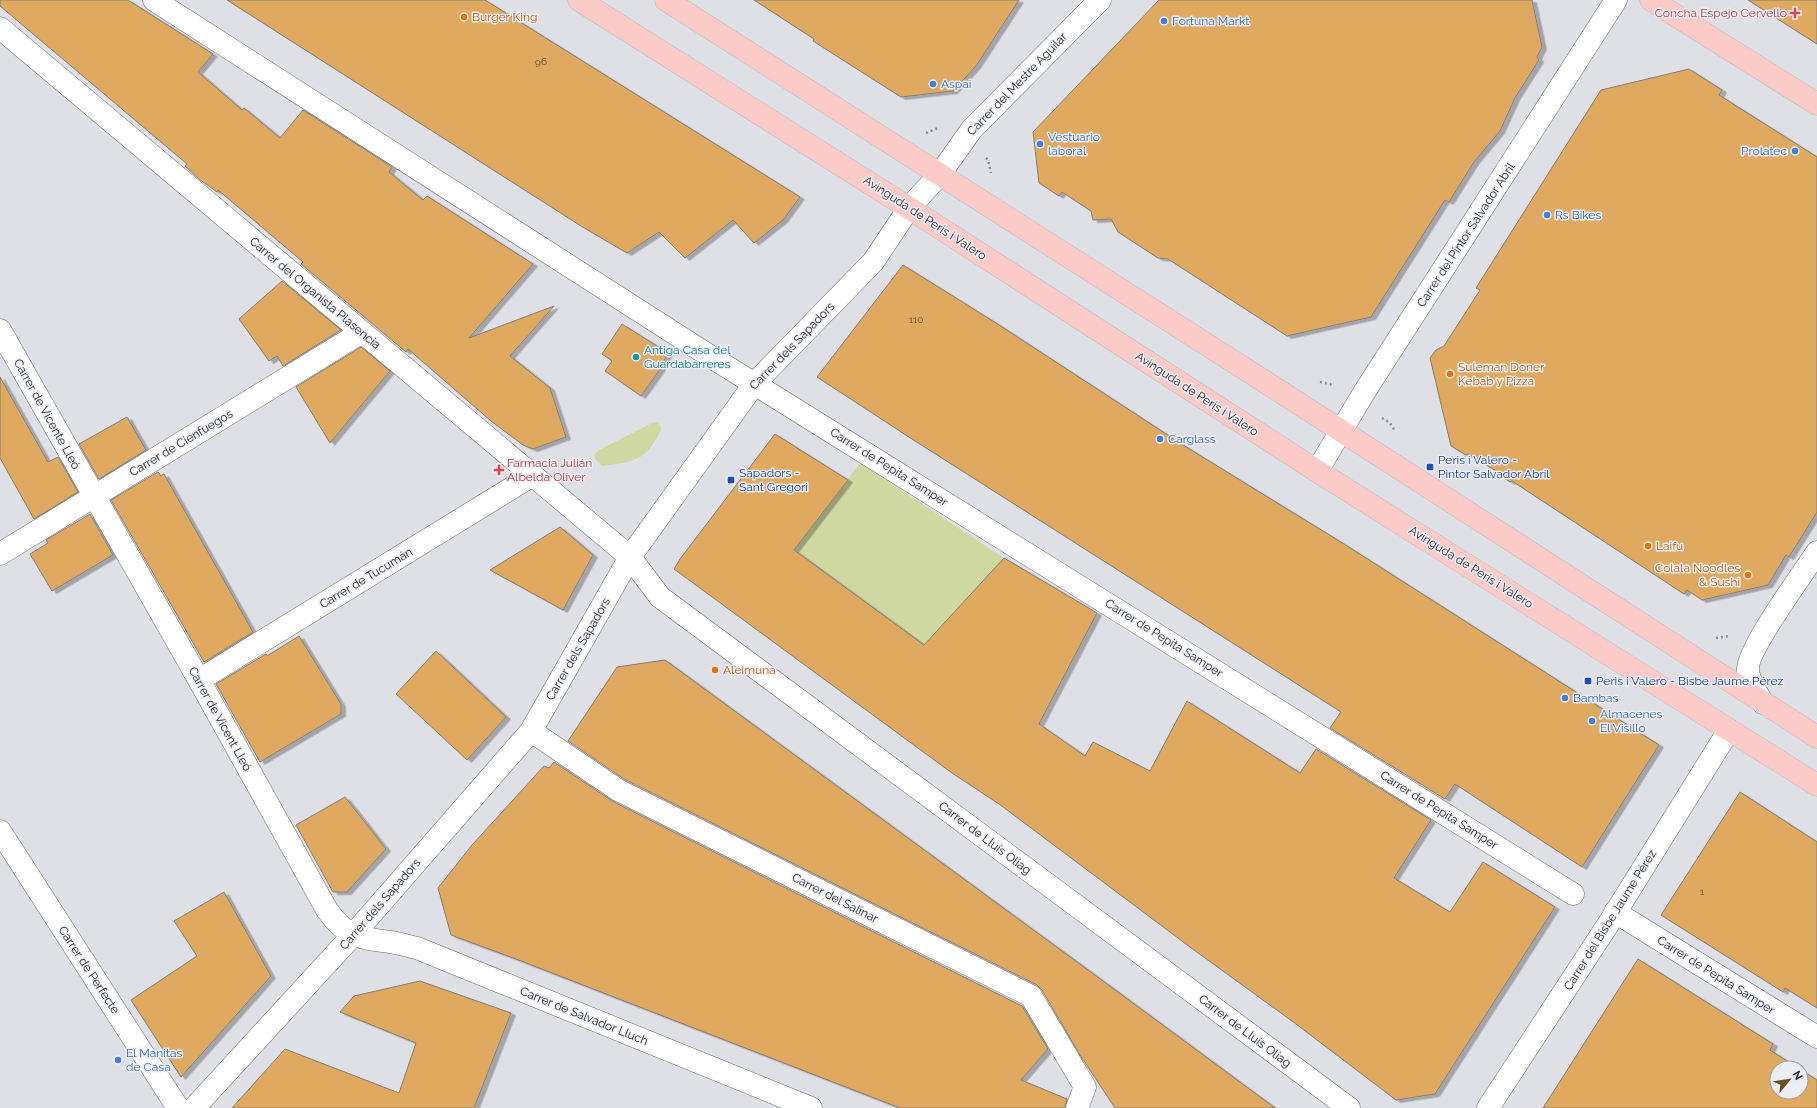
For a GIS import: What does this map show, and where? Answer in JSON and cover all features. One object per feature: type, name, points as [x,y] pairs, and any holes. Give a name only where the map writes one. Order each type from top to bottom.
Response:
[{"type":"main road","name":"Avinguda de Peris i Valero","points":[[579,0],[909,208],[1317,471],[1817,785]]},
{"type":"main road","points":[[666,0],[1341,430],[1817,737]]},
{"type":"main road","points":[[1651,0],[1817,104]]},
{"type":"street","name":"Carrer de Pepita Samper","points":[[154,0],[709,355],[1573,894]]},
{"type":"street","name":"Carrer del Mestre Aguilar","points":[[940,174],[972,129],[1100,0]]},
{"type":"street","name":"Carrer del Pintor Salvador Abril","points":[[1317,471],[1341,430],[1616,0]]},
{"type":"street","name":"Carrer del Organista Plasencia","points":[[0,28],[630,557]]},
{"type":"street","name":"Carrer dels Sapadors","points":[[194,1108],[353,935],[531,732],[630,557],[755,383],[873,262],[909,208],[940,174]]},
{"type":"street","name":"Carrer de Vicente Lleó","points":[[0,330],[94,497]]},
{"type":"street","name":"Carrer de Cienfuegos","points":[[0,554],[362,332]]},
{"type":"street","name":"Carrer de Tucumán","points":[[199,680],[532,475]]},
{"type":"street","name":"Carrer de Vicent Lleó","points":[[94,497],[199,680],[327,910],[335,922],[353,935]]},
{"type":"street","points":[[1763,703],[1752,685],[1748,670],[1749,659],[1764,633],[1817,552]]},
{"type":"street","name":"Carrer de Lluís Oliag","points":[[630,557],[664,600],[1349,1108]]},
{"type":"street","name":"Carrer del Bisbe Jaume Pérez","points":[[1488,1108],[1615,912],[1729,730]]},
{"type":"street","name":"Carrer del Salinar","points":[[531,732],[618,790],[1031,996],[1085,1087],[1077,1108]]},
{"type":"street","name":"Carrer de Perfecte","points":[[0,831],[178,1108]]},
{"type":"street","name":"Carrer de Pepita Samper","points":[[1615,912],[1817,1038]]},
{"type":"street","name":"Carrer de Salvador Lluch","points":[[353,935],[365,939],[390,942],[417,948],[787,1104],[811,1108]]},
{"type":"green space","points":[[657,422],[661,429],[656,439],[651,447],[639,458],[623,463],[602,466],[596,460],[594,455],[599,450],[652,423]]},
{"type":"green space","points":[[860,463],[1004,558],[924,645],[794,550]]},
{"type":"building","points":[[0,0],[128,0],[213,54],[198,72],[242,110],[244,108],[280,138],[303,110],[392,167],[389,172],[423,200],[427,196],[533,264],[469,338],[554,306],[510,356],[550,388],[566,437],[533,449],[523,445],[491,421],[408,349],[406,352],[301,264],[303,262],[218,190],[217,192],[199,179],[185,166],[187,164],[0,6]]},
{"type":"building","points":[[227,0],[485,0],[800,197],[783,220],[754,243],[733,220],[685,258],[659,232],[627,253],[581,226]]},
{"type":"building","points":[[754,0],[1019,0],[976,66],[953,91],[901,97],[813,41],[814,39]]},
{"type":"building","points":[[1159,0],[1532,0],[1542,47],[1537,57],[1539,60],[1515,98],[1500,131],[1474,162],[1449,202],[1445,200],[1371,317],[1287,336],[1168,259],[1158,258],[1118,232],[1111,219],[1093,220],[1091,211],[1062,192],[1059,196],[1039,183],[1033,132]]},
{"type":"building","points":[[1748,0],[1817,0],[1817,44],[1798,32]]},
{"type":"building","points":[[1689,69],[1722,90],[1719,95],[1817,157],[1817,512],[1789,557],[1786,555],[1768,585],[1702,600],[1687,590],[1684,594],[1512,481],[1510,482],[1499,473],[1469,454],[1466,455],[1451,446],[1430,358],[1436,350],[1444,346],[1480,290],[1476,288],[1601,90]]},
{"type":"building","points":[[903,265],[996,323],[1183,445],[1344,544],[1659,745],[1582,867],[1455,784],[1445,799],[1330,728],[1341,712],[817,377]]},
{"type":"building","points":[[282,281],[341,330],[283,366],[277,356],[269,361],[239,319]]},
{"type":"building","name":"Antiga Casa del Guardabarreres","points":[[622,324],[668,353],[659,371],[641,396],[605,371],[612,361],[602,354]]},
{"type":"building","points":[[361,347],[390,371],[330,443],[296,387]]},
{"type":"building","points":[[0,377],[48,462],[58,457],[78,492],[34,519],[0,458]]},
{"type":"building","points":[[127,417],[146,450],[99,479],[79,444]]},
{"type":"building","points":[[775,434],[848,480],[794,550],[924,645],[1004,558],[1097,613],[1039,724],[1085,756],[1093,742],[1150,771],[1187,701],[1300,773],[1316,749],[1431,820],[1394,878],[1450,912],[1483,862],[1555,907],[1435,1094],[1396,1100],[999,804],[952,773],[674,569]]},
{"type":"building","points":[[158,472],[161,476],[164,474],[253,632],[204,662],[111,500]]},
{"type":"building","points":[[90,514],[113,555],[52,591],[30,554],[48,543],[46,540]]},
{"type":"building","points":[[560,527],[593,555],[563,610],[490,570]]},
{"type":"building","points":[[299,636],[341,704],[341,714],[260,762],[216,684],[266,654],[267,656]]},
{"type":"building","points":[[436,651],[506,717],[467,760],[396,694]]},
{"type":"building","points":[[665,660],[1275,1108],[1115,1108],[1080,1055],[1042,990],[1037,985],[624,779],[568,741],[617,667]]},
{"type":"building","points":[[554,762],[612,801],[1022,1006],[1048,1049],[1021,1080],[1067,1099],[1065,1108],[900,1108],[451,935],[438,888],[472,845],[544,766],[549,768]]},
{"type":"building","points":[[1740,792],[1817,842],[1817,1008],[1785,988],[1783,992],[1661,915]]},
{"type":"building","points":[[345,797],[386,849],[347,892],[333,892],[296,825]]},
{"type":"building","points":[[224,892],[271,976],[181,1077],[131,1000],[197,956],[174,921]]},
{"type":"building","points":[[1638,959],[1773,1044],[1770,1050],[1786,1060],[1769,1060],[1769,1100],[1809,1100],[1809,1075],[1817,1080],[1817,1108],[1543,1108]]},
{"type":"building","points":[[420,981],[511,1013],[474,1108],[232,1108],[285,1049],[399,1093],[416,1043],[340,1012],[354,996]]},
{"type":"place","name":"Concha Espejo Cervello","points":[[1795,13]]},
{"type":"place","name":"Burger King","points":[[464,17]]},
{"type":"place","name":"Fortuna Markt","points":[[1164,21]]},
{"type":"place","name":"Aspai","points":[[933,84]]},
{"type":"place","name":"Vestuario laboral","points":[[1040,144]]},
{"type":"place","name":"Prolatec","points":[[1795,151]]},
{"type":"place","name":"Rs Bikes","points":[[1547,215]]},
{"type":"place","name":"Antiga Casa del Guardabarreres","points":[[636,357]]},
{"type":"place","name":"Suleman Doner Kebab y Pizza","points":[[1450,374]]},
{"type":"place","name":"Carglass","points":[[1160,439]]},
{"type":"place","name":"Peris i Valero - Pintor Salvador Abril","points":[[1430,467]]},
{"type":"place","name":"Farmacia Julián Albelda Oliver","points":[[499,470]]},
{"type":"place","name":"Sapadors - Sant Gregori","points":[[731,480]]},
{"type":"place","name":"Laifu","points":[[1648,546]]},
{"type":"place","name":"Colala Noodles & Sushi","points":[[1748,575]]},
{"type":"place","name":"Aleimuna","points":[[715,670]]},
{"type":"place","name":"Peris i Valero - Bisbe Jaume Pérez","points":[[1588,681]]},
{"type":"place","name":"Bambas","points":[[1565,698]]},
{"type":"place","name":"Almacenes El Visillo","points":[[1592,721]]},
{"type":"place","name":"El Manitas de Casa","points":[[118,1060]]}]
